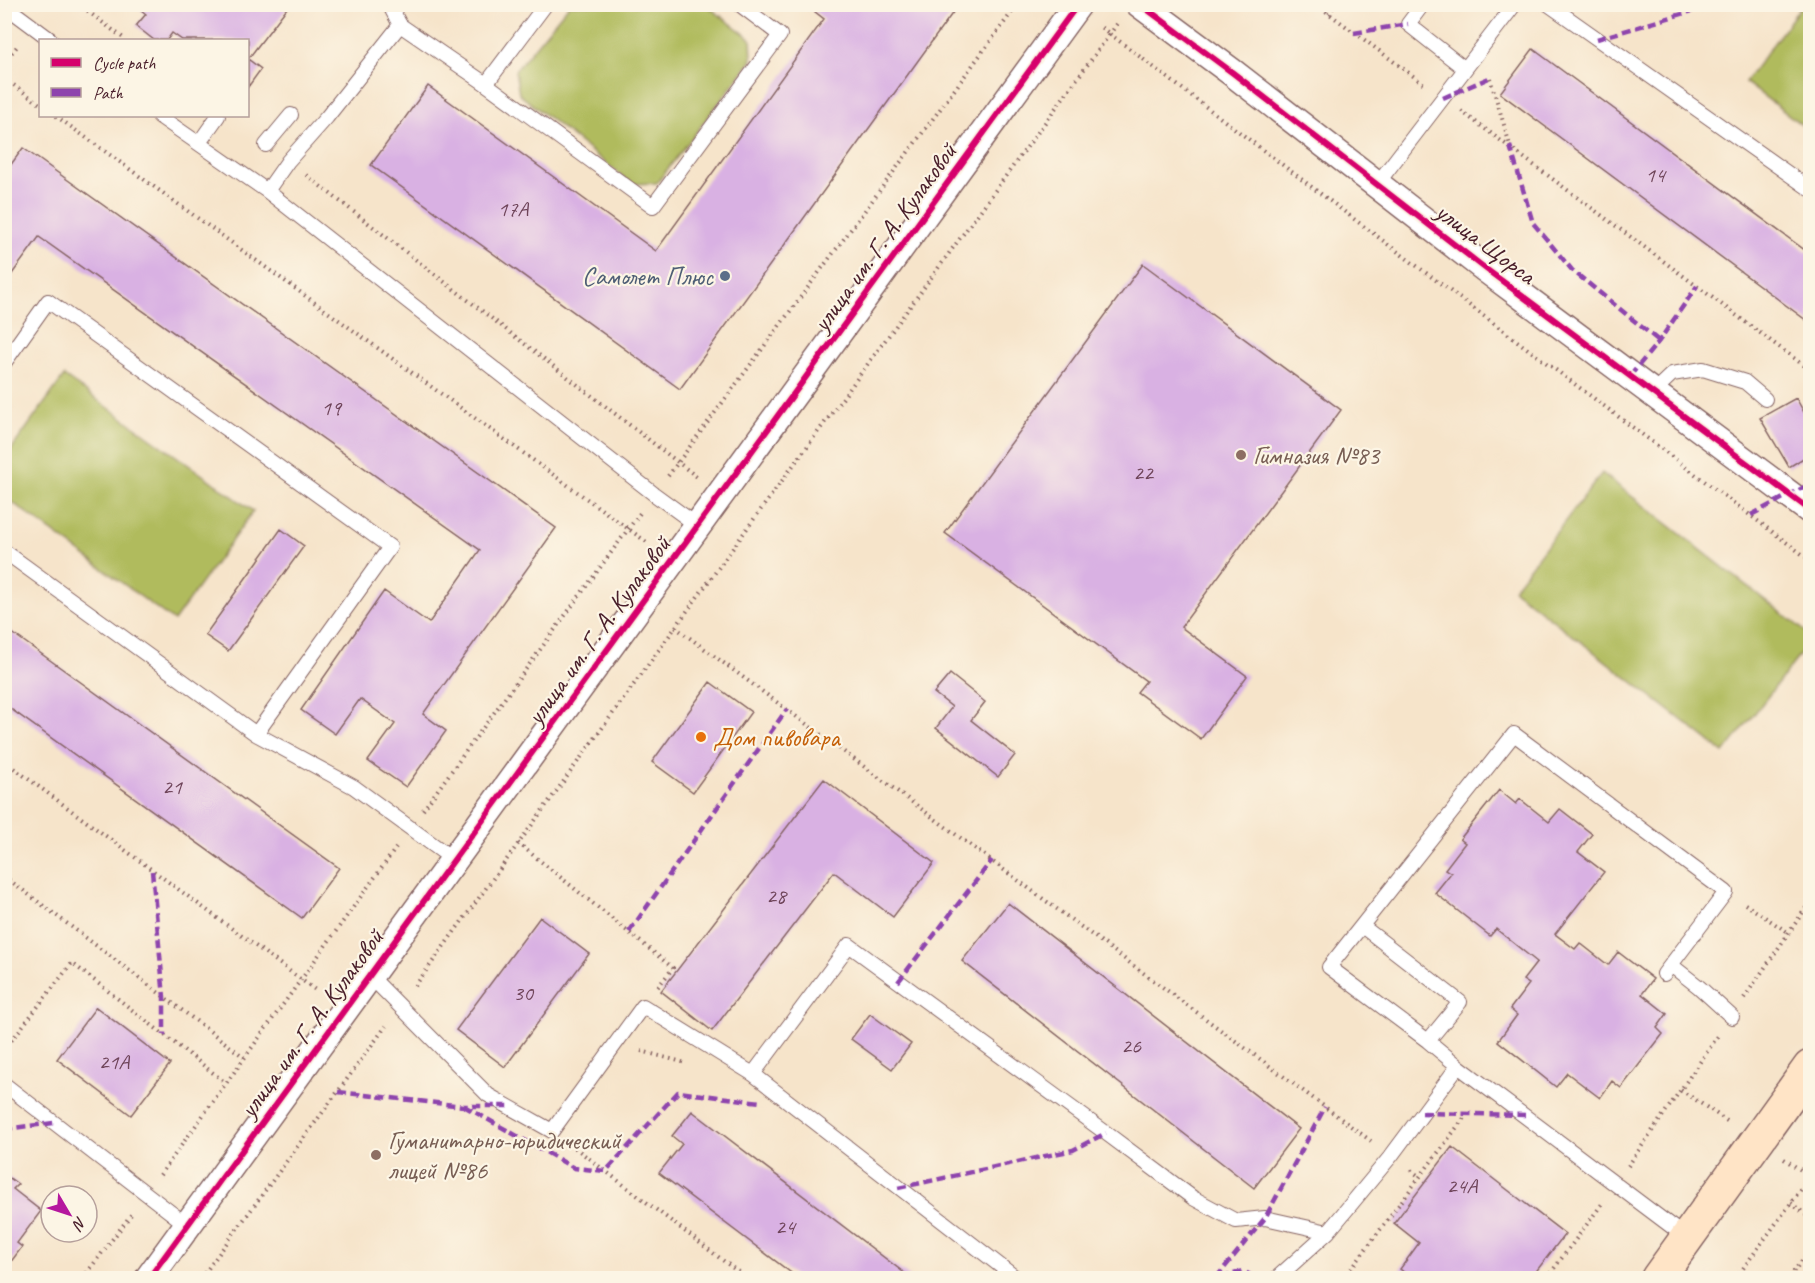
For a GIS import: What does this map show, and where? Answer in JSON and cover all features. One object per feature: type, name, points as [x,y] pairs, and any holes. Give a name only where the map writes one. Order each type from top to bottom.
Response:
[{"type":"main road","points":[[1658,1278],[1810,1067]]},
{"type":"street","name":"улица им. Г. А. Кулаковой","points":[[148,1278],[1078,4]]},
{"type":"street","name":"улица Щорса","points":[[1140,4],[1486,269],[1810,510]]},
{"type":"lane","points":[[389,4],[400,25],[486,84],[653,206],[780,35],[739,4]]},
{"type":"lane","points":[[486,84],[546,4]]},
{"type":"lane","points":[[1423,4],[1408,24],[1465,69]]},
{"type":"lane","points":[[1377,184],[1515,4]]},
{"type":"lane","points":[[1548,4],[1810,189]]},
{"type":"lane","points":[[4,5],[50,39]]},
{"type":"lane","points":[[267,191],[288,161],[327,117],[400,25]]},
{"type":"lane","points":[[266,145],[291,115]]},
{"type":"lane","points":[[160,117],[267,191],[644,487],[698,526]]},
{"type":"lane","points":[[198,143],[217,117]]},
{"type":"lane","points":[[4,363],[48,301],[390,548],[256,734]]},
{"type":"lane","points":[[1652,393],[1672,374],[1703,369],[1745,382],[1765,399]]},
{"type":"lane","points":[[4,551],[256,734],[354,787],[454,860]]},
{"type":"lane","points":[[1687,1238],[1329,967],[1514,734],[1726,892],[1668,969],[1699,987],[1732,1017]]},
{"type":"lane","points":[[1362,926],[1460,1002],[1428,1041]]},
{"type":"lane","points":[[753,1074],[849,945],[1193,1198],[1236,1221],[1265,1218],[1328,1232]]},
{"type":"lane","points":[[370,976],[488,1095],[552,1131],[643,1006],[753,1074],[1016,1278]]},
{"type":"lane","points":[[1277,1278],[1328,1232],[1391,1156],[1458,1066]]},
{"type":"lane","points":[[4,1084],[187,1225]]},
{"type":"path","points":[[78,4],[125,39]]},
{"type":"path","points":[[1316,4],[1810,370]]},
{"type":"path","points":[[1328,14],[1335,4]]},
{"type":"path","points":[[201,1278],[1117,24]]},
{"type":"path","points":[[1110,34],[1810,560]]},
{"type":"path","points":[[1497,69],[1489,78],[1510,146]]},
{"type":"path","points":[[4,78],[39,103]]},
{"type":"path","points":[[57,117],[707,585]]},
{"type":"path","points":[[288,161],[754,519]]},
{"type":"path","points":[[675,627],[1420,1177]]},
{"type":"path","points":[[4,761],[300,981],[344,1010]]},
{"type":"path","points":[[518,843],[673,968],[643,1006]]},
{"type":"path","points":[[4,876],[244,1057]]},
{"type":"path","points":[[1726,892],[1789,933]]},
{"type":"path","points":[[1547,1278],[1616,1184],[1810,902]]},
{"type":"path","points":[[1805,911],[1810,910]]},
{"type":"path","points":[[4,1050],[72,963],[226,1083]]},
{"type":"path","points":[[83,1278],[146,1195],[300,981]]},
{"type":"path","points":[[1344,1278],[1467,1114]]},
{"type":"path","points":[[552,1131],[746,1278]]},
{"type":"path","points":[[1736,1278],[1810,1178]]},
{"type":"path","points":[[1791,1203],[1810,1218]]},
{"type":"path","points":[[1793,1278],[1794,1271],[1810,1250]]},
{"type":"green space","points":[[569,5],[706,5],[751,39],[752,60],[657,183],[632,184],[519,94],[515,71]]},
{"type":"green space","points":[[1802,5],[1810,5],[1810,131],[1745,82]]},
{"type":"green space","points":[[64,376],[253,511],[174,621],[5,497],[5,458]]},
{"type":"green space","points":[[1602,473],[1810,635],[1810,642],[1724,753],[1513,589]]},
{"type":"building","points":[[134,4],[290,4],[249,58],[249,39],[181,39],[172,33],[168,39],[153,39],[136,26],[146,14]]},
{"type":"building","points":[[805,4],[959,4],[680,389],[371,165],[428,86],[656,251],[824,19]]},
{"type":"building","points":[[1533,49],[1810,254],[1810,323],[1500,93]]},
{"type":"building","points":[[249,60],[261,69],[249,86]]},
{"type":"building","points":[[23,148],[556,528],[423,714],[446,731],[406,787],[368,761],[395,724],[360,699],[335,734],[301,710],[384,591],[429,623],[480,550],[39,237],[4,285],[4,174]]},
{"type":"building","points":[[1143,264],[1341,410],[1181,627],[1247,676],[1201,739],[1137,692],[1146,681],[945,533]]},
{"type":"building","points":[[1796,398],[1810,423],[1810,454],[1789,467],[1760,418]]},
{"type":"building","points":[[281,529],[304,546],[228,651],[205,635]]},
{"type":"building","points":[[4,627],[339,868],[302,918],[4,704]]},
{"type":"building","points":[[950,674],[985,702],[971,720],[1015,755],[998,777],[936,728],[952,707],[934,693]]},
{"type":"building","name":"Дом пивовара","points":[[710,682],[751,712],[693,792],[652,762]]},
{"type":"building","points":[[824,779],[934,863],[893,917],[834,872],[712,1031],[661,991]]},
{"type":"building","points":[[1499,790],[1516,804],[1520,799],[1549,822],[1560,809],[1592,834],[1578,852],[1604,872],[1555,934],[1575,949],[1580,943],[1608,965],[1618,952],[1653,979],[1642,994],[1667,1014],[1657,1028],[1663,1034],[1621,1088],[1612,1081],[1600,1098],[1567,1073],[1556,1087],[1498,1041],[1517,1015],[1510,1009],[1529,984],[1523,980],[1537,962],[1496,929],[1490,936],[1435,893],[1451,873],[1445,869],[1465,843],[1460,839]]},
{"type":"building","points":[[1008,903],[1299,1129],[1254,1188],[962,961]]},
{"type":"building","points":[[540,917],[589,954],[505,1067],[456,1030]]},
{"type":"building","points":[[96,1007],[170,1064],[131,1115],[57,1059]]},
{"type":"building","points":[[870,1014],[911,1044],[892,1069],[851,1039]]},
{"type":"building","points":[[692,1111],[911,1278],[798,1278],[659,1173],[682,1144],[672,1136]]},
{"type":"building","points":[[1452,1147],[1565,1234],[1531,1278],[1401,1278],[1405,1273],[1400,1269],[1419,1243],[1394,1223]]},
{"type":"building","points":[[4,1174],[18,1184],[13,1189],[39,1209],[39,1214],[17,1243],[22,1247],[4,1271]]},
{"type":"marked path","points":[[1597,39],[1716,4]]},
{"type":"marked path","points":[[1354,33],[1408,24]]},
{"type":"marked path","points":[[1443,98],[1489,78]]},
{"type":"marked path","points":[[1510,146],[1533,223],[1572,270],[1659,341]]},
{"type":"marked path","points":[[1630,376],[1659,341],[1697,286]]},
{"type":"marked path","points":[[1751,515],[1810,484]]},
{"type":"marked path","points":[[629,932],[787,709]]},
{"type":"marked path","points":[[898,982],[992,860]]},
{"type":"marked path","points":[[152,871],[164,997],[164,1035]]},
{"type":"marked path","points":[[338,1092],[464,1106],[509,1106]]},
{"type":"marked path","points":[[464,1106],[574,1168],[606,1171],[678,1092],[760,1102]]},
{"type":"marked path","points":[[1216,1278],[1265,1218],[1325,1107]]},
{"type":"marked path","points":[[1422,1113],[1525,1115]]},
{"type":"marked path","points":[[4,1129],[54,1123]]},
{"type":"marked path","points":[[898,1188],[1073,1150],[1106,1133]]},
{"type":"marked path","points":[[1221,1278],[1243,1271],[1256,1278]]},
{"type":"cycle path","points":[[149,1278],[1078,4]]},
{"type":"cycle path","points":[[1140,4],[1486,269],[1810,510]]},
{"type":"place","name":"Самолет Плюс","points":[[725,276]]},
{"type":"place","name":"Гимназия №83","points":[[1241,455]]},
{"type":"place","name":"Дом пивовара","points":[[701,737]]},
{"type":"place","name":"Гуманитарно-юридический лицей №86","points":[[376,1155]]}]
